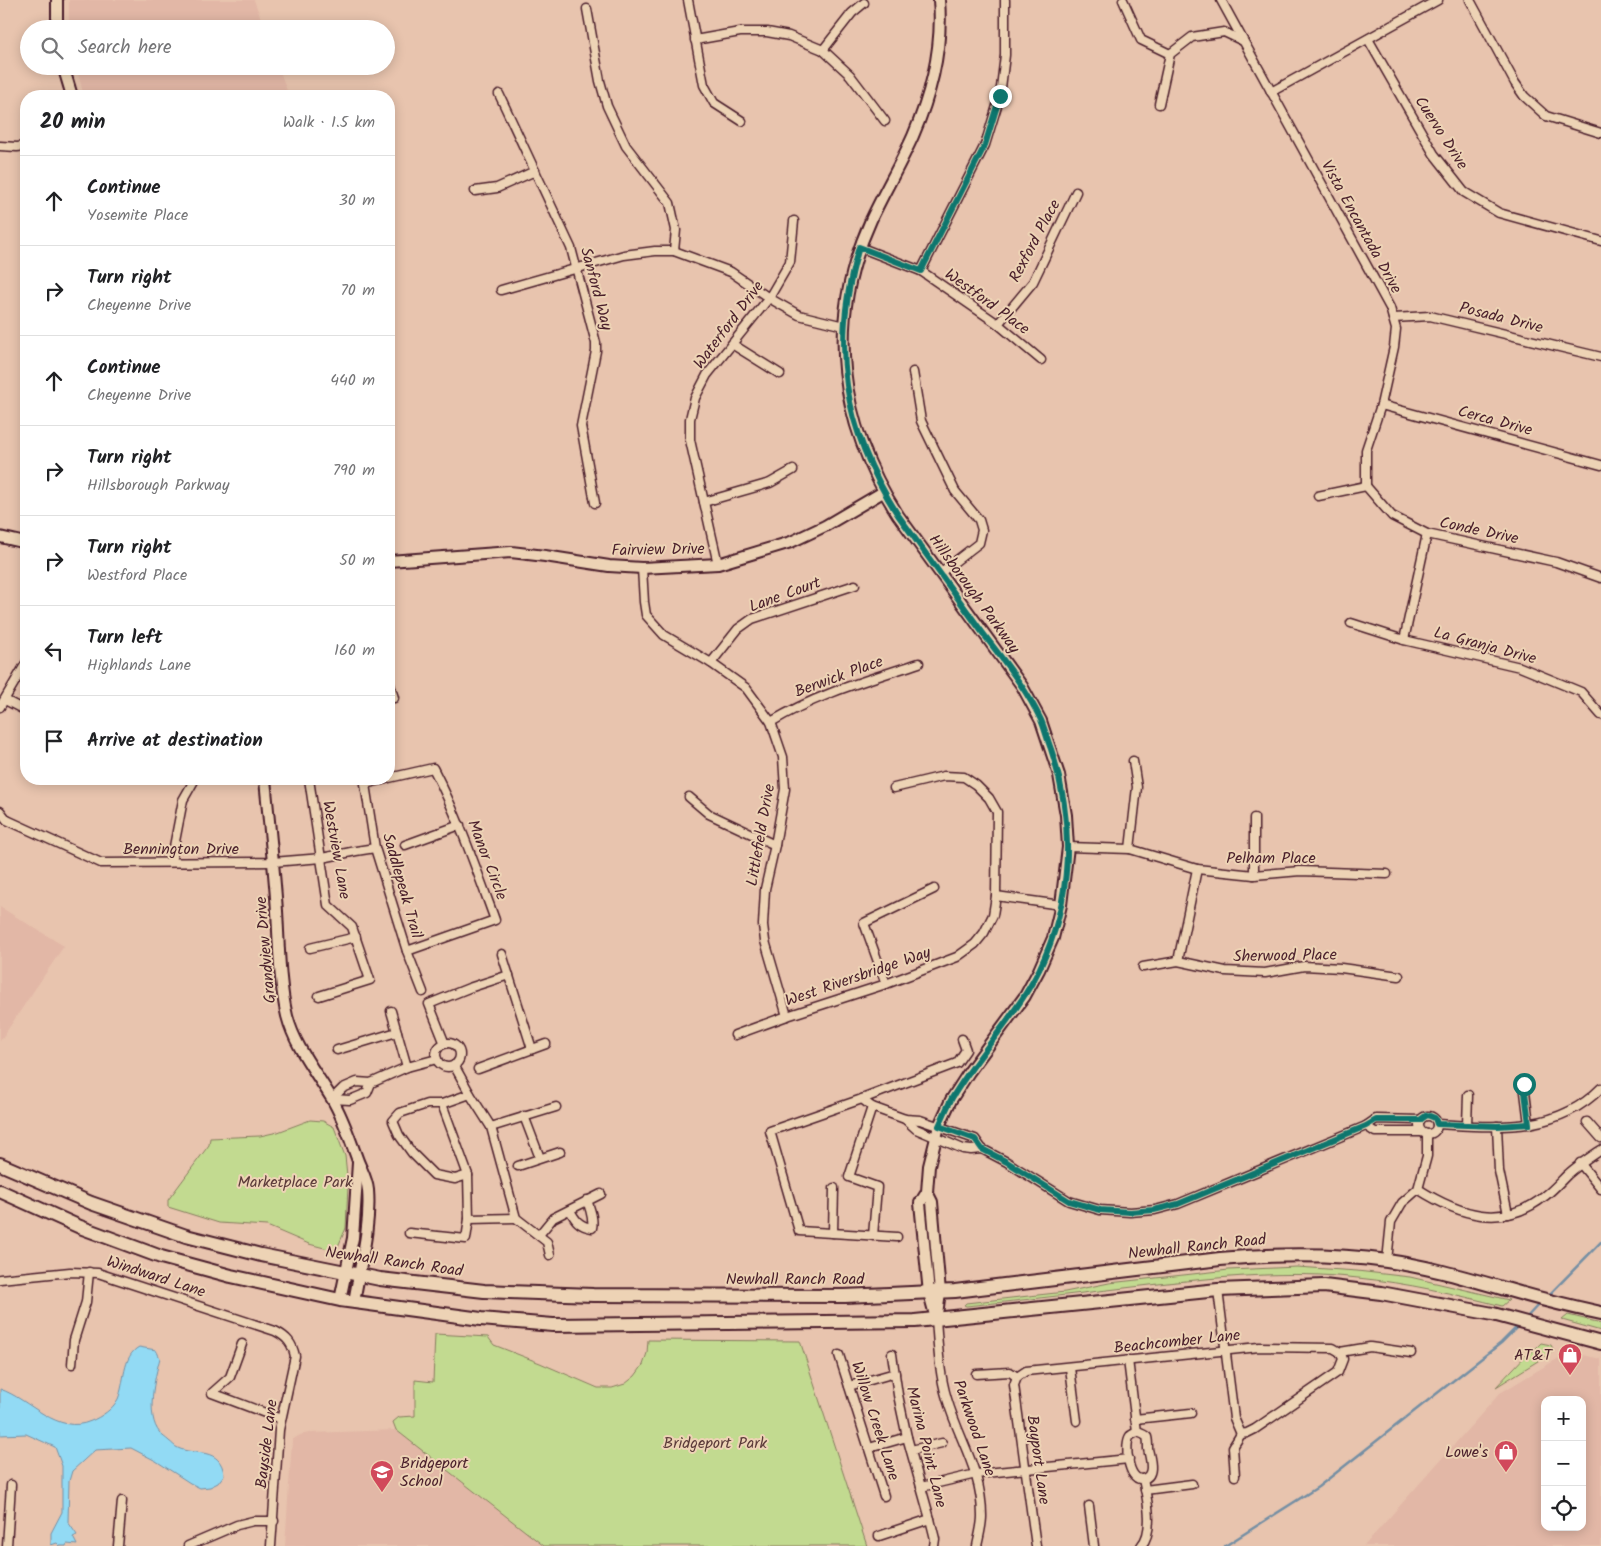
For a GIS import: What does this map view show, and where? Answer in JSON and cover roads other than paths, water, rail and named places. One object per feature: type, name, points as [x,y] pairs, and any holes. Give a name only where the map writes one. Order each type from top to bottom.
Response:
[{"type":"main road","name":"Newhall Ranch Road","points":[[0,1164],[91,1203],[186,1236],[261,1255],[352,1274],[484,1291],[584,1295],[845,1296],[935,1292],[1264,1255],[1323,1256],[1387,1261],[1444,1272],[1518,1293],[1601,1313]]},
{"type":"main road","points":[[0,1191],[80,1227],[161,1257],[230,1276],[340,1300],[481,1320],[553,1325],[915,1321],[1218,1290],[1324,1286],[1381,1293],[1493,1314],[1601,1343]]},
{"type":"street","points":[[57,0],[57,20]]},
{"type":"street","points":[[688,0],[704,85],[714,103],[742,121]]},
{"type":"street","name":"Hillsborough Parkway","points":[[936,1319],[932,1202],[927,1192],[929,1166],[939,1126],[951,1100],[969,1072],[1025,996],[1039,970],[1053,938],[1061,905],[1068,847],[1066,815],[1060,775],[1041,721],[1022,686],[883,492],[859,439],[850,404],[846,377],[844,326],[851,280],[859,247],[924,109],[934,71],[939,38],[939,0]]},
{"type":"street","points":[[921,271],[985,145],[1000,96],[1004,63],[1005,0]]},
{"type":"street","points":[[1123,0],[1141,40],[1170,54]]},
{"type":"street","name":"Vista Encantada Drive","points":[[1221,0],[1390,308],[1393,318],[1396,330],[1394,348],[1381,405],[1366,450],[1366,486]]},
{"type":"street","points":[[1271,92],[1438,0]]},
{"type":"street","points":[[1470,0],[1515,84],[1524,96],[1546,116],[1601,133]]},
{"type":"street","points":[[823,50],[852,13],[864,3]]},
{"type":"street","points":[[587,9],[600,81],[607,106],[626,146],[670,203],[676,230],[674,251]]},
{"type":"street","points":[[695,40],[740,32],[767,32],[789,36],[823,50],[850,75],[885,121]]},
{"type":"street","points":[[1159,104],[1170,54],[1192,37],[1224,32],[1243,41]]},
{"type":"street","name":"Cuervo Drive","points":[[1368,39],[1434,154],[1464,192],[1499,214],[1601,241]]},
{"type":"street","points":[[66,75],[70,90]]},
{"type":"street","name":"Sanford Way","points":[[499,94],[571,248],[596,342],[596,351],[581,426],[595,504]]},
{"type":"street","points":[[0,146],[20,147]]},
{"type":"street","points":[[475,191],[497,188],[535,171]]},
{"type":"street","name":"Rexford Place","points":[[998,324],[1033,282],[1076,192]]},
{"type":"street","name":"Waterford Drive","points":[[718,564],[690,440],[690,418],[695,398],[707,375],[769,298],[790,262],[794,221]]},
{"type":"street","name":"Westford Place","points":[[859,247],[921,271],[998,324],[1041,360]]},
{"type":"street","points":[[501,290],[624,255],[655,251],[674,251],[731,272],[769,298],[799,314],[844,326]]},
{"type":"street","name":"Posada Drive","points":[[1393,318],[1430,316],[1601,357]]},
{"type":"street","points":[[732,344],[780,374]]},
{"type":"street","points":[[913,372],[921,421],[955,491],[978,520],[982,530],[978,543],[940,573]]},
{"type":"street","name":"Cerca Drive","points":[[1381,405],[1601,465]]},
{"type":"street","points":[[704,502],[770,483],[793,470]]},
{"type":"street","points":[[1318,496],[1366,486]]},
{"type":"street","name":"Conde Drive","points":[[1366,486],[1392,516],[1427,534],[1556,562],[1601,578]]},
{"type":"street","name":"Fairview Drive","points":[[395,561],[512,552],[609,566],[642,568],[718,564],[792,542],[825,526],[883,492]]},
{"type":"street","points":[[1404,640],[1427,534]]},
{"type":"street","points":[[0,537],[20,542]]},
{"type":"street","name":"Littlefield Drive","points":[[642,568],[646,615],[664,635],[711,663],[746,688],[771,722],[782,757],[786,789],[765,889],[763,925],[765,941],[787,1016]]},
{"type":"street","name":"Lane Court","points":[[711,663],[738,629],[752,619],[855,585]]},
{"type":"street","name":"La Granja Drive","points":[[1351,623],[1404,640],[1520,667],[1581,692],[1601,715]]},
{"type":"street","name":"Berwick Place","points":[[771,722],[817,698],[919,663]]},
{"type":"street","points":[[0,707],[20,674]]},
{"type":"street","points":[[5,700],[20,708]]},
{"type":"street","points":[[1130,849],[1136,787],[1133,761]]},
{"type":"street","name":"Manor Circle","points":[[395,776],[433,768],[447,794],[460,825],[495,920],[407,951]]},
{"type":"street","points":[[894,788],[944,776],[964,778],[976,785],[989,798],[996,812],[996,896],[1061,905]]},
{"type":"street","points":[[172,862],[183,800],[192,785]]},
{"type":"street","name":"Grandview Drive","points":[[266,785],[274,862],[280,963],[288,1018],[294,1034],[332,1099],[349,1133],[358,1162],[366,1177],[368,1197],[367,1220],[352,1274],[340,1300]]},
{"type":"street","name":"Westview Lane","points":[[310,785],[328,905],[352,927],[370,980],[319,996]]},
{"type":"street","name":"Saddlepeak Trail","points":[[365,785],[375,848],[407,951],[423,992]]},
{"type":"street","points":[[689,797],[708,814],[775,845]]},
{"type":"street","name":"Bennington Drive","points":[[0,811],[7,820],[101,863],[274,862],[322,858],[356,850],[375,848]]},
{"type":"street","points":[[1254,818],[1254,875]]},
{"type":"street","points":[[405,846],[460,825]]},
{"type":"street","name":"Pelham Place","points":[[1068,847],[1130,849],[1197,869],[1254,875],[1300,871],[1387,874]]},
{"type":"street","points":[[1178,961],[1197,869]]},
{"type":"street","points":[[886,984],[864,923],[934,889]]},
{"type":"street","name":"West Riversbridge Way","points":[[735,1036],[787,1016],[886,984],[957,957],[975,944],[984,933],[993,915],[996,896]]},
{"type":"street","points":[[310,948],[356,937]]},
{"type":"street","points":[[502,954],[532,1049]]},
{"type":"street","name":"Sherwood Place","points":[[1143,968],[1178,961],[1225,971],[1265,973],[1304,966],[1341,968],[1399,976]]},
{"type":"street","points":[[445,1044],[429,1004],[509,975]]},
{"type":"street","points":[[391,1011],[406,1067]]},
{"type":"street","points":[[337,1050],[397,1032]]},
{"type":"street","points":[[897,1237],[799,1231],[770,1131],[957,1063],[966,1050],[962,1039]]},
{"type":"street","points":[[445,1044],[453,1044],[458,1049],[459,1060],[454,1065],[444,1066],[437,1059],[436,1055],[439,1048],[445,1044]]},
{"type":"street","points":[[478,1069],[546,1044]]},
{"type":"street","points":[[332,1099],[343,1088],[357,1082],[371,1083],[406,1067],[437,1059]]},
{"type":"street","points":[[454,1065],[491,1127],[516,1218]]},
{"type":"street","points":[[332,1099],[350,1100],[367,1093],[371,1083]]},
{"type":"street","points":[[1524,1084],[1529,1124]]},
{"type":"street","points":[[1437,1124],[1497,1126],[1529,1124],[1570,1112],[1601,1088]]},
{"type":"street","points":[[468,1175],[455,1178],[434,1174],[412,1153],[399,1135],[393,1121],[400,1113],[427,1104],[442,1104],[470,1094]]},
{"type":"street","points":[[1467,1125],[1468,1095]]},
{"type":"street","points":[[862,1099],[872,1106],[905,1120],[916,1130],[963,1149],[982,1149]]},
{"type":"street","points":[[409,1233],[466,1239],[469,1219],[468,1175],[442,1104]]},
{"type":"street","points":[[491,1127],[556,1106]]},
{"type":"street","points":[[872,1106],[848,1177],[878,1187],[873,1236]]},
{"type":"street","points":[[524,1116],[540,1158]]},
{"type":"street","points":[[1366,1126],[1375,1132],[1424,1133],[1430,1134],[1436,1130],[1437,1124],[1435,1118],[1430,1116],[1424,1116],[1420,1120],[1418,1126],[1424,1133],[1427,1156],[1418,1189],[1402,1203],[1391,1222],[1387,1261]]},
{"type":"street","points":[[905,1120],[920,1120],[975,1139],[982,1149],[1007,1162],[1069,1201],[1100,1210],[1130,1212],[1154,1210],[1178,1204],[1366,1126],[1376,1120],[1420,1120]]},
{"type":"street","points":[[1587,1122],[1601,1138]]},
{"type":"street","points":[[1497,1126],[1499,1171],[1508,1214]]},
{"type":"street","points":[[1418,1189],[1438,1202],[1470,1213],[1488,1216],[1508,1214],[1528,1208],[1546,1196],[1580,1163],[1601,1150]]},
{"type":"street","points":[[518,1166],[560,1152]]},
{"type":"street","points":[[1580,1163],[1601,1189]]},
{"type":"street","points":[[833,1233],[834,1188]]},
{"type":"street","points":[[539,1235],[553,1218],[601,1194]]},
{"type":"street","points":[[570,1210],[577,1222],[584,1227],[592,1228],[593,1223],[587,1200]]},
{"type":"street","points":[[469,1219],[516,1218],[546,1242],[550,1255]]},
{"type":"street","name":"Windward Lane","points":[[0,1279],[70,1272],[89,1272],[110,1276],[275,1331],[284,1336],[293,1347]]},
{"type":"street","points":[[72,1364],[74,1340],[86,1302],[89,1272]]},
{"type":"street","name":"Grandview Drive","points":[[352,1274],[354,1302]]},
{"type":"street","points":[[1218,1290],[1234,1418],[1241,1434]]},
{"type":"street","name":"Parkwood Lane","points":[[936,1319],[941,1376],[947,1400],[976,1474],[980,1490],[982,1517],[977,1546]]},
{"type":"street","points":[[242,1344],[230,1377],[212,1392],[281,1420]]},
{"type":"street","points":[[1235,1476],[1233,1447],[1241,1434],[1255,1429],[1338,1372],[1343,1358],[1340,1352],[1370,1346],[1411,1353]]},
{"type":"street","name":"Bayside Lane","points":[[271,1546],[276,1464],[281,1420],[294,1366],[295,1356],[293,1347]]},
{"type":"street","name":"Beachcomber Lane","points":[[1017,1377],[1026,1371],[1070,1368],[1128,1360],[1258,1347],[1333,1348],[1340,1352]]},
{"type":"street","name":"Marina Point Lane","points":[[892,1354],[898,1395],[935,1539],[934,1546]]},
{"type":"street","name":"Willow Creek Lane","points":[[839,1355],[884,1496]]},
{"type":"street","points":[[1128,1360],[1136,1432]]},
{"type":"street","points":[[1070,1368],[1077,1421]]},
{"type":"street","points":[[976,1374],[1010,1372],[1017,1377]]},
{"type":"street","points":[[849,1386],[895,1373]]},
{"type":"street","name":"Bayport Lane","points":[[1017,1377],[1014,1385],[1036,1546]]},
{"type":"street","points":[[1135,1419],[1191,1413]]},
{"type":"street","points":[[1136,1432],[1147,1438],[1151,1469],[1149,1475],[1143,1479],[1137,1478],[1131,1472],[1128,1459],[1127,1442],[1130,1435],[1136,1432]]},
{"type":"street","points":[[869,1448],[908,1437]]},
{"type":"street","points":[[911,1450],[942,1442]]},
{"type":"street","points":[[921,1487],[976,1474],[1128,1459]]},
{"type":"street","points":[[1141,1546],[1148,1536],[1149,1528],[1143,1479]]},
{"type":"street","points":[[1145,1490],[1192,1484]]},
{"type":"street","points":[[7,1546],[11,1485]]},
{"type":"street","points":[[118,1546],[122,1501]]},
{"type":"street","points":[[1090,1506],[1094,1546]]},
{"type":"street","points":[[879,1536],[930,1519]]},
{"type":"street","points":[[188,1546],[237,1525],[253,1521],[274,1521]]},
{"type":"water","points":[[139,1347],[156,1350],[160,1358],[152,1396],[155,1426],[160,1433],[178,1448],[206,1454],[218,1460],[224,1475],[218,1483],[210,1487],[200,1488],[131,1448],[95,1450],[72,1471],[69,1481],[68,1522],[77,1535],[73,1537],[77,1545],[67,1544],[66,1546],[60,1546],[57,1543],[51,1545],[51,1533],[62,1512],[62,1466],[55,1447],[26,1434],[0,1435],[0,1389],[55,1420],[67,1424],[91,1421],[116,1403],[127,1363],[134,1351]]},
{"type":"waterway","points":[[1548,1296],[1601,1242]]},
{"type":"waterway","points":[[1525,1319],[1540,1303]]},
{"type":"waterway","points":[[1225,1546],[1318,1487],[1501,1343],[1519,1325]]},
{"type":"place","name":"AT&T","points":[[1570,1376]]},
{"type":"place","name":"Lowe's","points":[[1506,1473]]},
{"type":"place","name":"Bridgeport School","points":[[382,1493]]},
{"type":"park label","name":"Marketplace Park","points":[[295,1182]]},
{"type":"park label","name":"Bridgeport Park","points":[[715,1443]]}]
